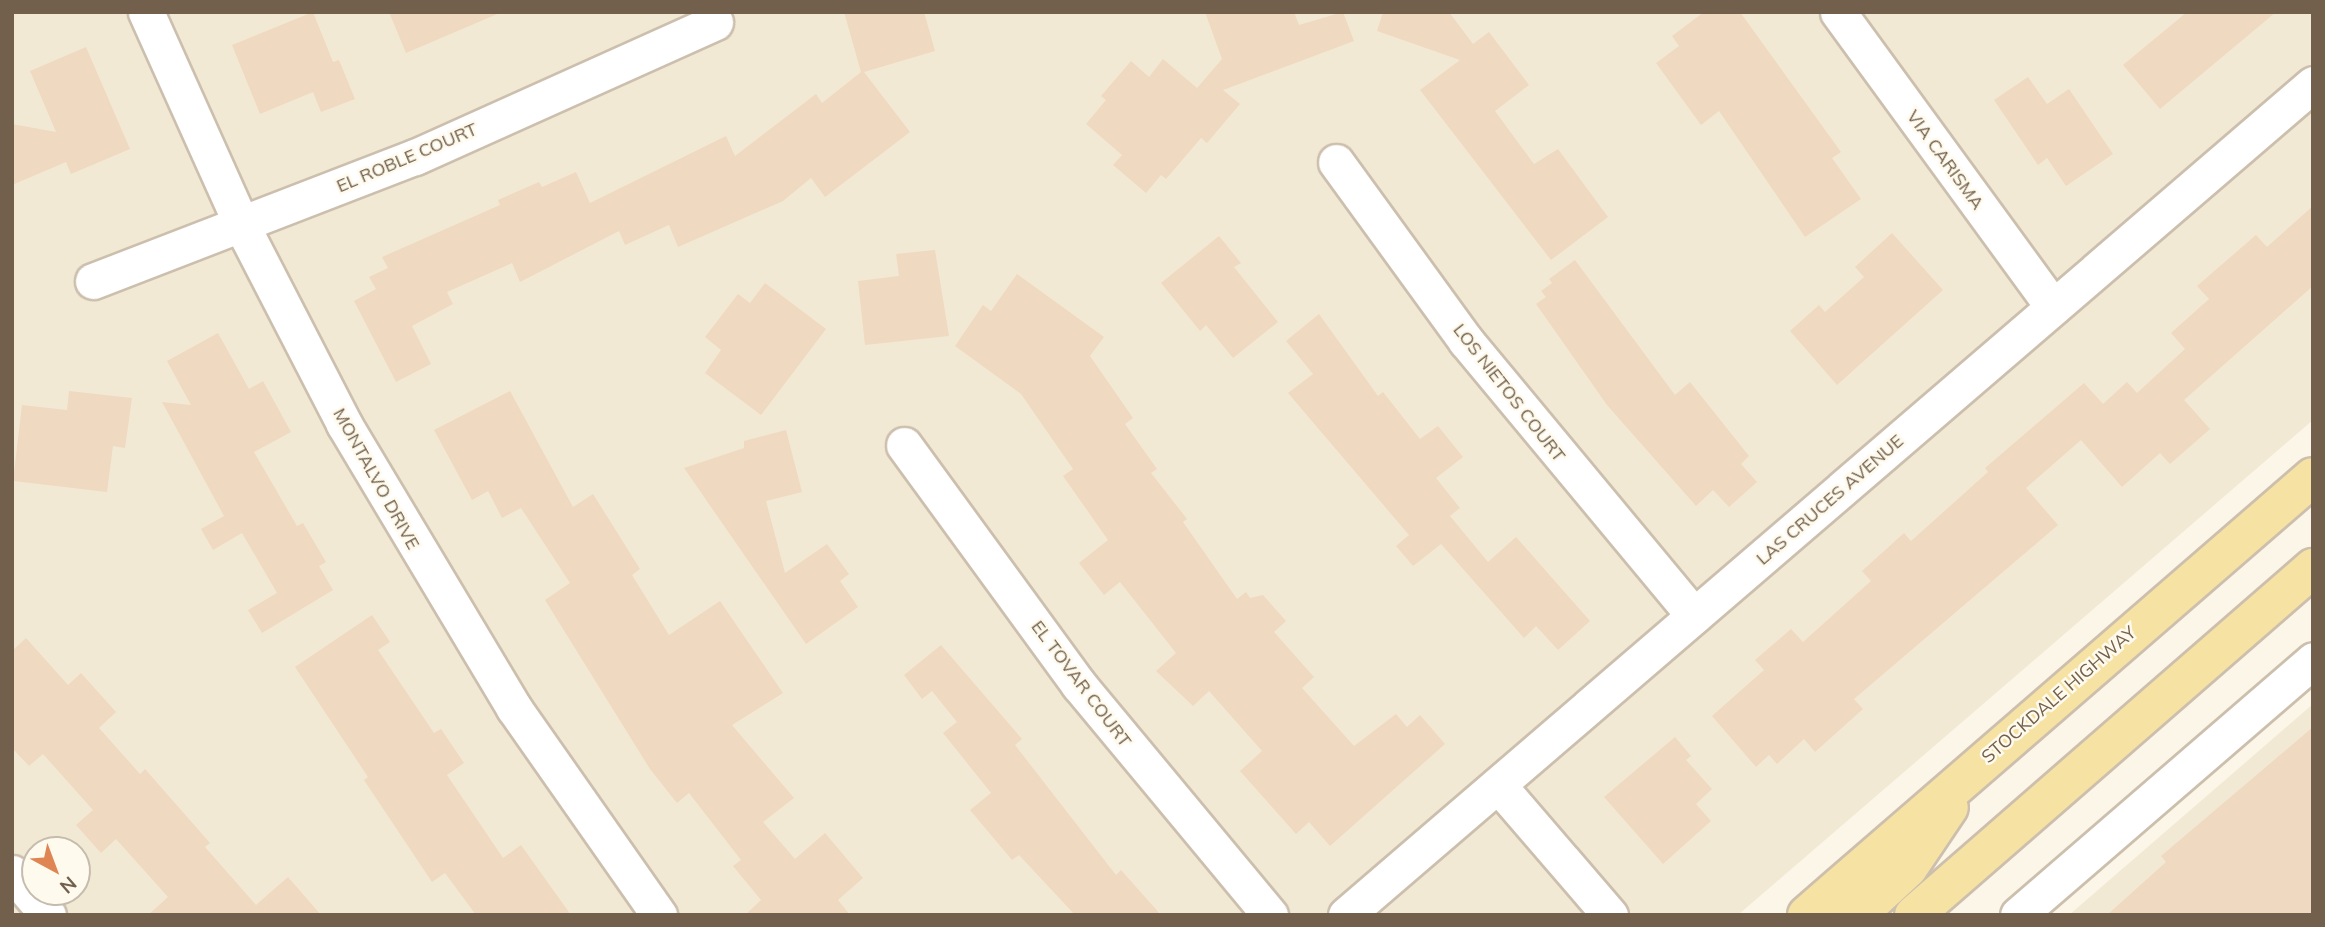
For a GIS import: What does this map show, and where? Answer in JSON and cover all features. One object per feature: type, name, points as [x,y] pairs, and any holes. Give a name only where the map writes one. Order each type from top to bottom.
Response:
[{"type":"main road","name":"STOCKDALE HIGHWAY","points":[[1807,915],[2313,477]]},
{"type":"main road","points":[[1914,915],[2313,568]]},
{"type":"main road","points":[[1857,915],[1908,868],[1972,770]]},
{"type":"street","name":"MONTALVO DRIVE","points":[[146,12],[242,226],[344,424],[417,553],[514,708],[659,915]]},
{"type":"street","name":"VIA CARISMA","points":[[1838,12],[2053,307]]},
{"type":"street","name":"EL ROBLE COURT","points":[[93,281],[242,226],[415,157],[715,22]]},
{"type":"street","name":"LAS CRUCES AVENUE","points":[[1346,915],[2313,84]]},
{"type":"street","name":"LOS NIETOS COURT","points":[[1336,162],[1475,351],[1694,616]]},
{"type":"street","name":"EL TOVAR COURT","points":[[904,445],[1079,685],[1270,915]]},
{"type":"street","points":[[2018,915],[2313,660]]},
{"type":"street","points":[[1498,785],[1610,915]]},
{"type":"street","points":[[12,873],[48,915]]},
{"type":"shaded area","points":[[12,12],[2313,12],[2313,420],[1738,915],[12,915]]},
{"type":"shaded area","points":[[2313,704],[2313,915],[2069,915]]},
{"type":"building","points":[[313,12],[333,62],[339,60],[355,99],[321,112],[313,92],[260,114],[232,45]]},
{"type":"building","points":[[389,12],[502,12],[406,53]]},
{"type":"building","points":[[844,12],[924,12],[935,51],[864,72],[910,132],[825,197],[811,178],[783,201],[678,247],[669,225],[625,245],[619,231],[520,282],[512,263],[447,292],[453,304],[412,326],[431,364],[396,382],[354,301],[376,289],[369,277],[388,268],[382,257],[500,205],[498,200],[539,182],[542,187],[576,172],[590,203],[726,136],[735,156],[816,94],[822,103],[861,72]]},
{"type":"building","points":[[1205,12],[1294,12],[1299,25],[1343,12],[1354,41],[1223,90],[1240,104],[1207,143],[1201,138],[1166,179],[1161,175],[1146,193],[1113,165],[1122,155],[1086,124],[1106,100],[1101,96],[1131,61],[1149,77],[1163,59],[1197,88],[1222,59]]},
{"type":"building","points":[[1383,12],[1449,12],[1473,44],[1489,32],[1529,85],[1495,111],[1534,164],[1558,149],[1608,217],[1551,260],[1420,90],[1460,60],[1377,31]]},
{"type":"building","points":[[1704,12],[1740,12],[1841,152],[1832,158],[1861,199],[1805,237],[1719,111],[1701,125],[1656,63],[1679,46],[1672,36]]},
{"type":"building","points":[[2187,12],[2276,12],[2160,109],[2123,65]]},
{"type":"building","points":[[86,47],[130,149],[71,174],[66,162],[12,185],[12,124],[56,132],[30,71]]},
{"type":"building","points":[[2028,77],[2047,104],[2069,89],[2113,154],[2066,186],[2047,158],[2038,165],[1994,100]]},
{"type":"building","points":[[2313,206],[2313,286],[2184,400],[2210,429],[2170,464],[2160,453],[2122,487],[2081,440],[2026,488],[2058,525],[1854,699],[1863,709],[1815,752],[1804,739],[1777,764],[1769,755],[1756,767],[1712,716],[1764,670],[1755,660],[1791,629],[1803,642],[1871,581],[1862,571],[1904,533],[1911,541],[1988,472],[1985,468],[2084,383],[2103,404],[2127,382],[2137,393],[2185,349],[2171,333],[2209,299],[2197,286],[2256,235],[2267,247]]},
{"type":"building","points":[[1892,233],[1943,290],[1837,385],[1790,331],[1819,305],[1825,312],[1864,277],[1855,267]]},
{"type":"building","points":[[1219,236],[1241,263],[1234,267],[1278,322],[1233,358],[1206,325],[1200,331],[1161,283]]},
{"type":"building","points":[[935,250],[949,336],[865,345],[858,281],[899,276],[896,254]]},
{"type":"building","points":[[1575,260],[1675,395],[1690,382],[1749,456],[1741,464],[1757,482],[1729,507],[1713,490],[1696,506],[1607,405],[1536,304],[1546,297],[1541,291],[1552,283],[1549,279]]},
{"type":"building","points":[[1017,274],[1104,337],[1090,356],[1133,418],[1125,424],[1157,469],[1151,473],[1187,519],[1183,522],[1237,599],[1246,592],[1250,598],[1263,595],[1286,621],[1274,632],[1314,677],[1302,688],[1354,746],[1396,714],[1407,727],[1420,715],[1445,744],[1330,846],[1309,822],[1296,834],[1240,771],[1262,751],[1209,691],[1193,706],[1156,671],[1176,653],[1120,582],[1104,595],[1079,563],[1108,540],[1063,476],[1073,469],[1021,394],[955,346],[983,305],[991,311]]},
{"type":"building","points":[[765,283],[826,329],[761,415],[705,373],[721,350],[705,337],[738,294],[750,303]]},
{"type":"building","points":[[1319,314],[1378,396],[1383,392],[1420,439],[1438,426],[1463,457],[1436,478],[1460,508],[1450,516],[1488,562],[1516,537],[1590,621],[1558,650],[1536,626],[1524,638],[1441,544],[1413,566],[1396,546],[1409,535],[1288,393],[1313,374],[1286,341]]},
{"type":"building","points":[[218,333],[249,389],[263,381],[291,432],[254,452],[297,526],[303,523],[326,562],[319,566],[333,590],[262,633],[248,610],[277,593],[242,533],[213,550],[201,529],[224,516],[162,402],[191,405],[167,361]]},
{"type":"building","points":[[69,391],[132,398],[125,448],[113,446],[107,492],[13,481],[22,405],[67,410]]},
{"type":"building","points":[[510,391],[573,507],[593,494],[640,569],[632,575],[669,635],[720,601],[783,693],[732,725],[794,798],[763,822],[795,859],[825,833],[863,878],[838,900],[850,915],[745,915],[761,900],[733,866],[741,860],[689,793],[677,803],[650,769],[545,600],[570,583],[521,508],[502,518],[488,491],[472,500],[434,430]]},
{"type":"building","points":[[786,430],[802,492],[766,501],[785,573],[827,544],[849,574],[840,581],[858,607],[806,644],[684,468],[744,448],[744,441]]},
{"type":"building","points":[[372,615],[390,642],[378,650],[434,733],[441,729],[464,763],[447,775],[503,858],[521,845],[571,915],[476,915],[445,873],[432,882],[364,780],[368,777],[295,667]]},
{"type":"building","points":[[26,638],[68,685],[81,673],[116,712],[99,728],[140,774],[145,769],[210,843],[205,847],[256,905],[288,877],[321,915],[148,915],[168,897],[116,839],[101,853],[91,842],[91,836],[86,836],[76,825],[93,810],[43,754],[29,766],[12,748],[12,651]]},
{"type":"building","points":[[941,645],[1022,739],[1015,745],[1116,875],[1121,870],[1161,915],[1075,915],[1019,855],[1012,860],[970,810],[991,793],[943,733],[957,722],[932,691],[922,699],[904,675]]},
{"type":"building","points":[[2313,727],[2313,915],[2107,915],[2166,862],[2161,856]]},
{"type":"building","points":[[1675,737],[1691,756],[1686,760],[1712,789],[1696,804],[1711,821],[1663,864],[1604,797]]}]
